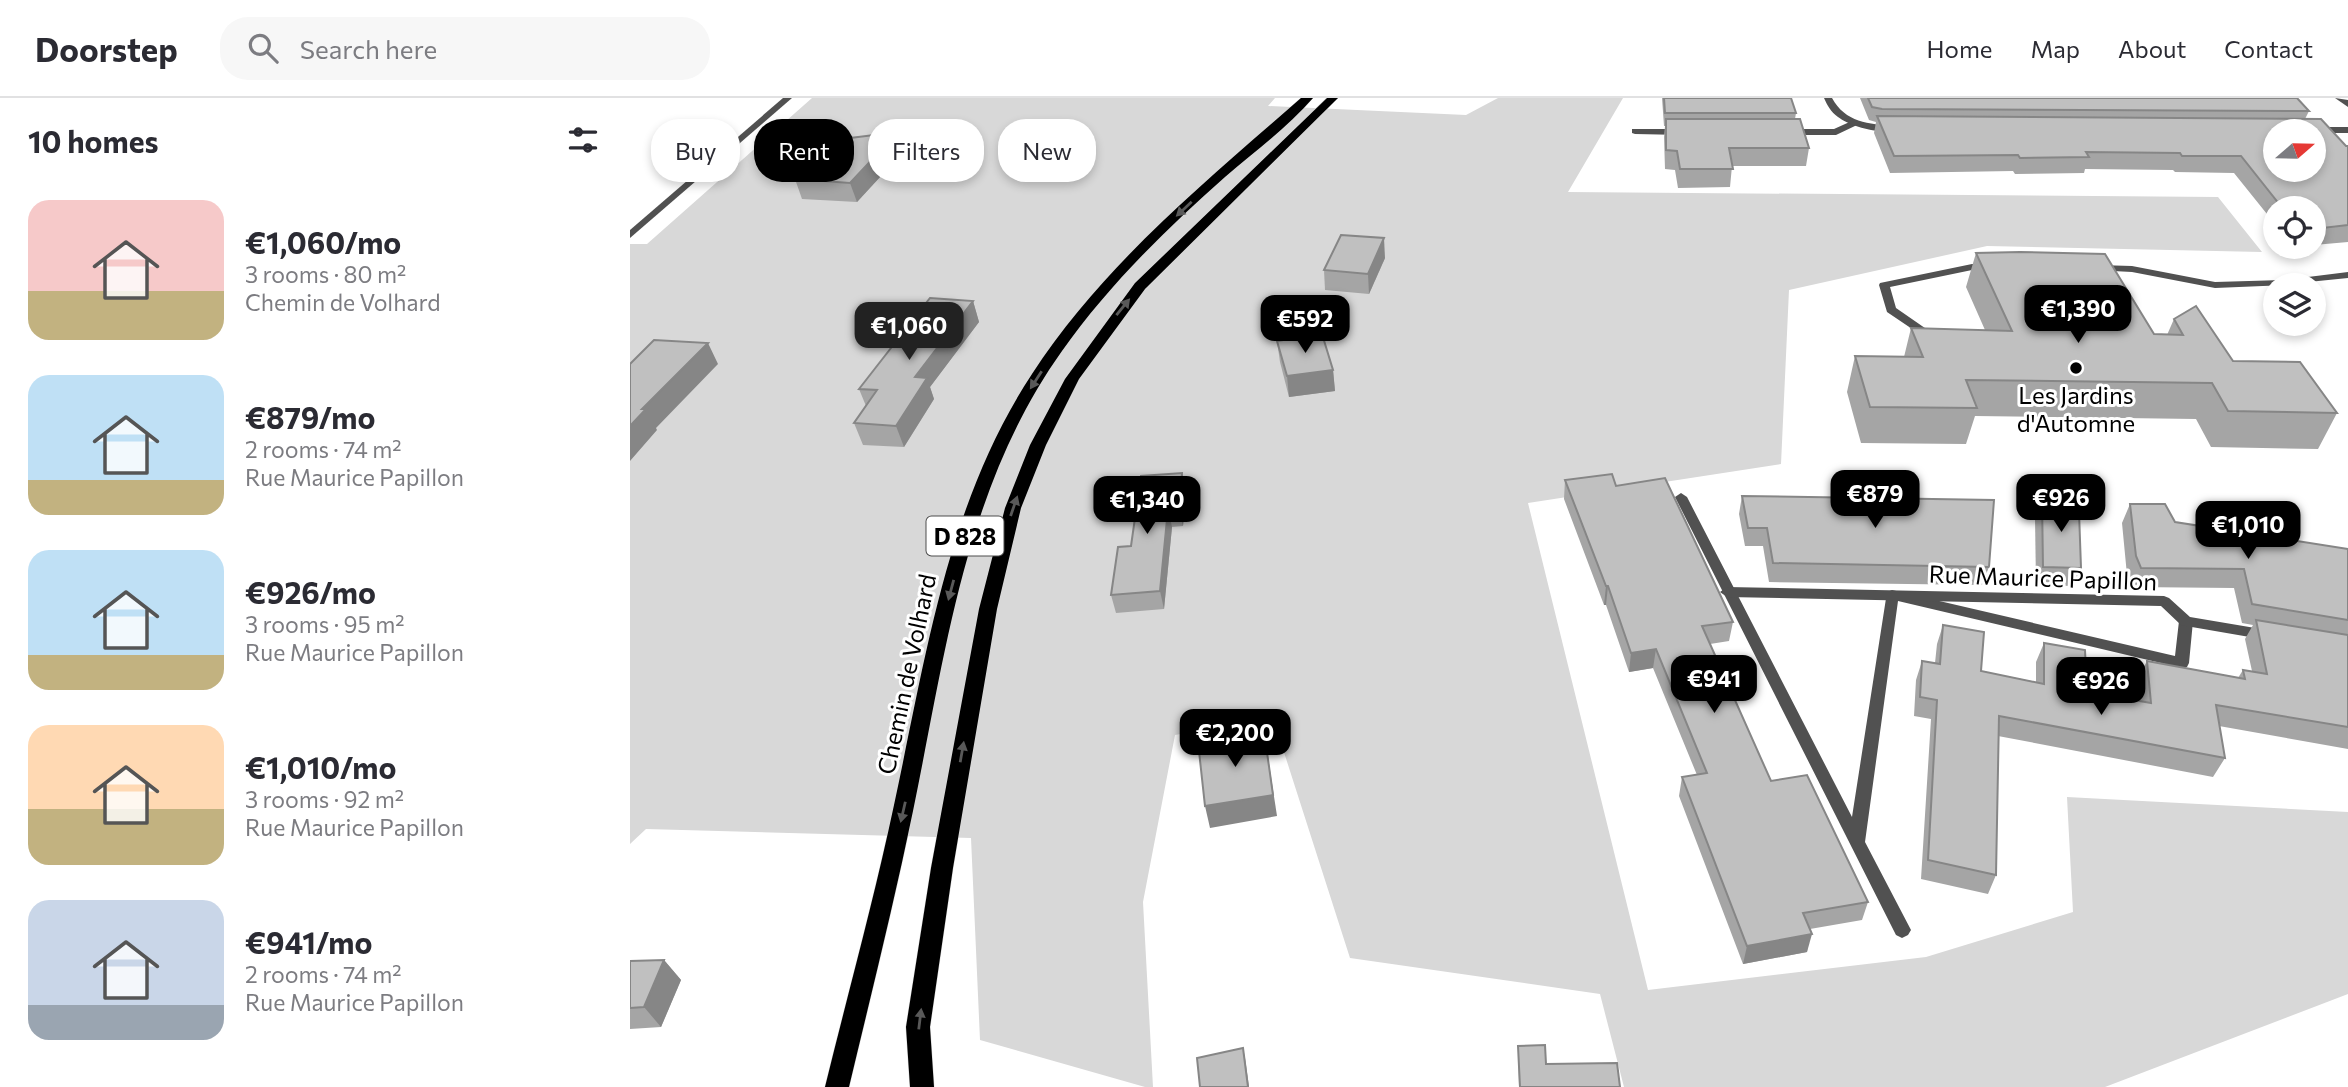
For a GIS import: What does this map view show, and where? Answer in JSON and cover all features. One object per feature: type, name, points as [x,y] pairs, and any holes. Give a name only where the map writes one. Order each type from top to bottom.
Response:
[{"type":"main road","name":"Chemin de Volhard","points":[[837,1087],[903,811],[938,639],[965,535],[989,468],[1021,403],[1058,346],[1094,299],[1126,263],[1308,98]]},
{"type":"main road","name":"D 828","points":[[922,1087],[918,1027],[942,868],[985,622],[1013,508],[1038,445],[1072,379],[1140,286],[1241,184],[1333,98]]},
{"type":"street","points":[[630,235],[788,98]]},
{"type":"street","points":[[1828,98],[1833,111],[1854,123],[1879,128],[1907,128]]},
{"type":"street","points":[[2339,98],[2348,104]]},
{"type":"street","points":[[1783,132],[1836,132],[1854,123]]},
{"type":"street","points":[[2326,130],[2348,130]]},
{"type":"street","points":[[1635,131],[1689,132]]},
{"type":"street","points":[[1945,346],[1891,310],[1884,285],[1972,267],[1999,267]]},
{"type":"street","points":[[2092,268],[2132,268],[2215,285],[2283,282],[2348,275]]},
{"type":"street","points":[[1681,497],[1727,592],[1902,930]]},
{"type":"street","name":"Rue Maurice Papillon","points":[[1727,592],[2164,601],[2186,621],[2281,637]]},
{"type":"street","points":[[1857,842],[1892,595],[2182,663],[2186,621]]},
{"type":"shaded area","points":[[812,98],[1275,98],[1268,106],[1466,115],[1498,98],[1623,98],[1568,192],[2218,197],[2262,252],[1987,246],[1789,290],[1781,464],[1528,503],[1648,990],[1926,957],[2073,912],[2067,797],[2348,812],[2348,994],[2105,1087],[1624,1087],[1600,994],[1350,958],[1273,718],[1175,735],[1143,902],[1153,1087],[1145,1087],[980,1040],[971,838],[646,829],[630,844],[630,244],[647,244],[717,182],[740,182],[740,162],[754,149],[754,182],[854,182],[854,119],[788,119]]},
{"type":"building","points":[[1664,98],[1791,98],[1796,113],[1665,113]]},
{"type":"building","points":[[1868,98],[2297,98],[2309,111],[1882,109],[1872,107]]},
{"type":"building","points":[[1877,116],[2321,119],[2263,119],[2263,182],[2326,182],[2326,124],[2348,146],[2348,225],[2326,228],[2326,196],[2273,196],[2241,156],[2086,152],[2089,157],[2020,158],[2018,155],[1894,156]]},
{"type":"building","points":[[1666,119],[1800,119],[1809,148],[1729,148],[1733,169],[1680,169],[1677,151],[1666,150]]},
{"type":"building","points":[[868,136],[868,164],[854,179],[854,138]]},
{"type":"building","points":[[1341,235],[1384,238],[1368,274],[1324,270]]},
{"type":"building","points":[[1976,253],[2105,254],[2154,334],[2183,335],[2174,319],[2196,306],[2233,361],[2300,362],[2337,413],[2228,411],[2212,383],[1966,380],[1977,408],[1870,407],[1855,356],[1923,357],[1911,328],[2012,331]]},
{"type":"building","points":[[930,298],[973,301],[915,377],[927,378],[896,426],[854,423],[877,390],[859,389]]},
{"type":"building","points":[[1322,334],[1333,370],[1287,376],[1277,341]]},
{"type":"building","points":[[654,340],[708,343],[642,409],[646,409],[630,426],[630,364]]},
{"type":"building","points":[[1182,473],[1179,509],[1168,509],[1160,591],[1111,595],[1118,547],[1131,546],[1141,476]]},
{"type":"building","points":[[1612,474],[1616,486],[1665,478],[1733,622],[1702,626],[1771,781],[1807,775],[1868,902],[1803,913],[1812,934],[1747,946],[1682,777],[1707,773],[1656,649],[1631,653],[1608,586],[1565,480]]},
{"type":"building","points":[[1742,496],[1994,500],[1989,567],[1773,563],[1767,528],[1748,528]]},
{"type":"building","points":[[2042,500],[2073,500],[2079,512],[2081,568],[2043,567]]},
{"type":"building","points":[[2130,504],[2165,504],[2175,522],[2348,549],[2348,620],[2252,604],[2244,569],[2141,568],[2136,556]]},
{"type":"building","points":[[2256,620],[2348,635],[2348,727],[2216,705],[2225,758],[1999,716],[1996,875],[1928,860],[1937,700],[1920,697],[1922,661],[1940,664],[1943,625],[1984,632],[1981,671],[2044,684],[2044,643],[2085,650],[2087,692],[2151,703],[2147,661],[2245,679],[2243,670],[2267,674]]},
{"type":"building","points":[[1264,731],[1273,795],[1205,806],[1198,742]]},
{"type":"building","points":[[664,960],[644,1007],[630,1008],[630,961]]},
{"type":"building","points":[[1545,1045],[1546,1064],[1617,1063],[1620,1087],[1520,1087],[1518,1046]]},
{"type":"building","points":[[1243,1048],[1248,1087],[1200,1087],[1197,1058]]},
{"type":"place","name":"Les Jardins d'Automne","points":[[2076,368]]}]
